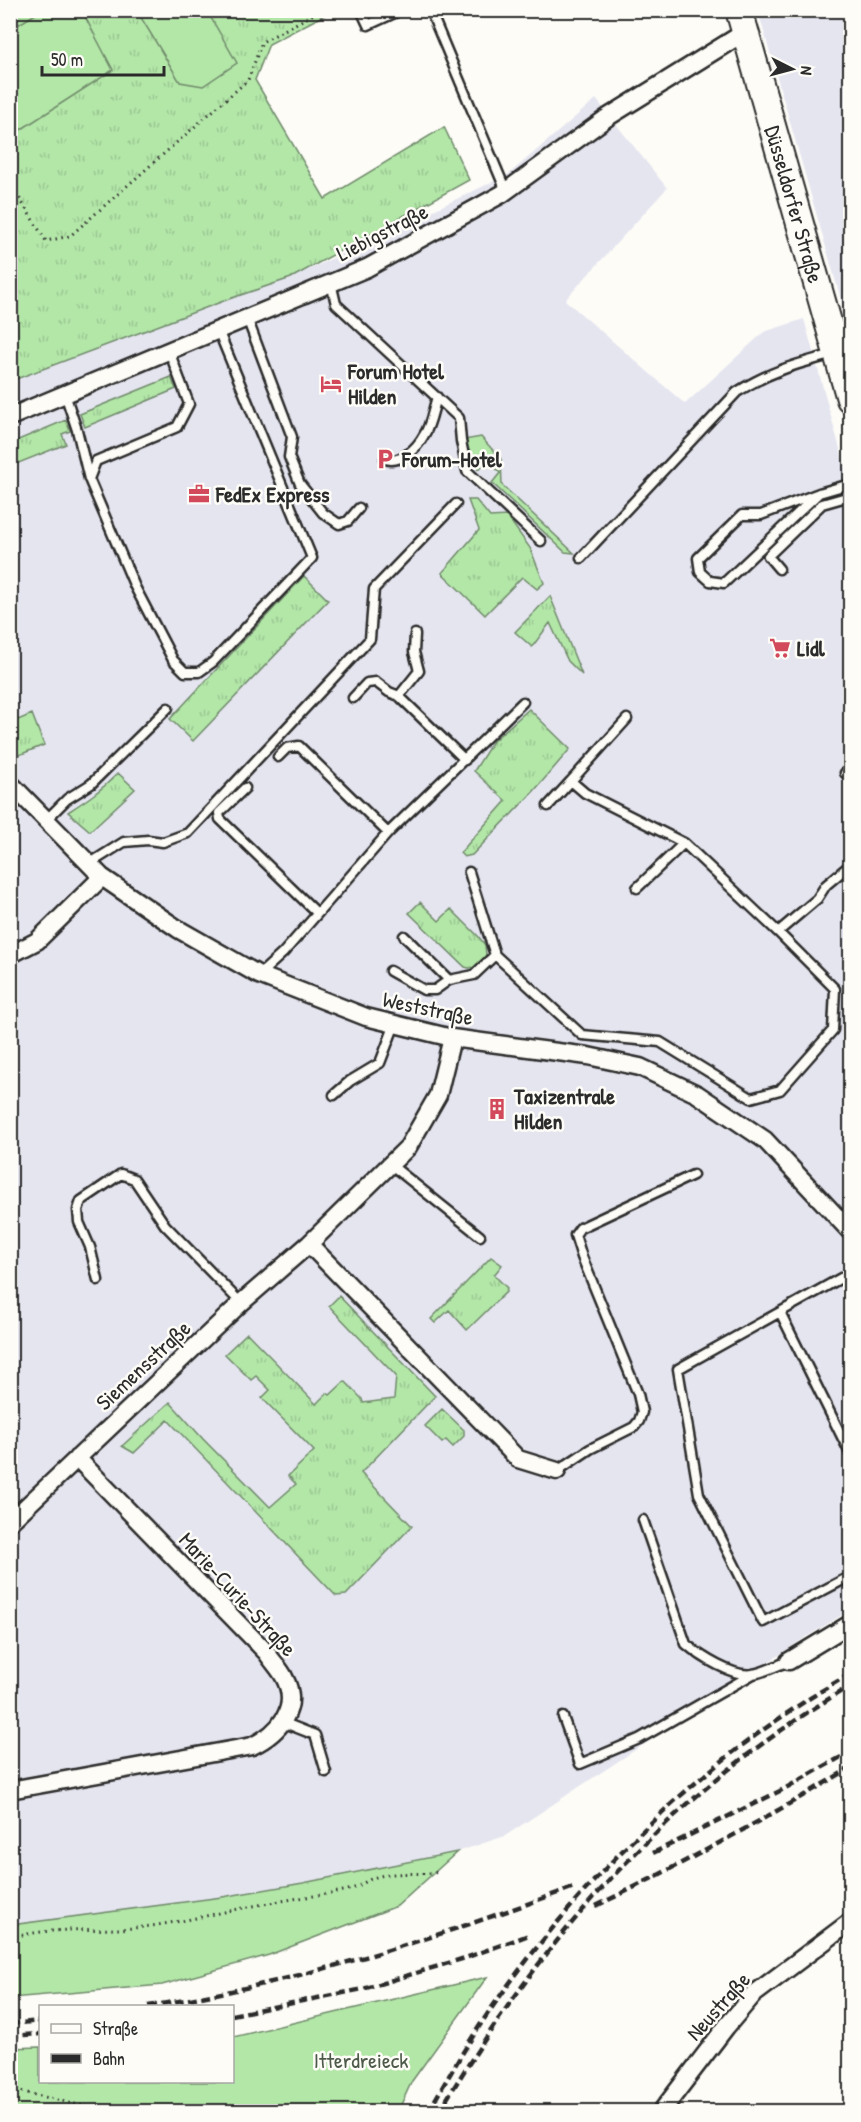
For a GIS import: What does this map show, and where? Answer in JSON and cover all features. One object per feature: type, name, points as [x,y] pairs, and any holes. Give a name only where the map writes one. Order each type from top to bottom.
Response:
[{"type":"main road","name":"Düsseldorfer Straße","points":[[742,21],[844,367],[850,399]]},
{"type":"street","name":"Liebigstraße","points":[[10,417],[368,268],[506,191],[742,21]]},
{"type":"street","name":"Weststraße","points":[[10,783],[102,877],[178,929],[259,975],[366,1017],[452,1038],[588,1056],[640,1067],[697,1094],[765,1140],[850,1231]]},
{"type":"street","points":[[10,955],[37,941],[102,877]]},
{"type":"street","name":"Siemensstraße","points":[[10,1522],[241,1303],[309,1244],[408,1147],[438,1095],[452,1038]]},
{"type":"street","points":[[309,1244],[518,1459],[557,1472]]},
{"type":"street","name":"Marie-Curie-Straße","points":[[77,1458],[267,1653],[284,1676],[290,1691],[288,1710],[282,1722]]},
{"type":"street","points":[[789,1661],[850,1624]]},
{"type":"street","points":[[10,1790],[252,1746],[267,1739],[282,1722]]},
{"type":"street","name":"Neustraße","points":[[661,2112],[753,1995],[850,1922]]},
{"type":"lane","points":[[361,10],[368,25],[401,10]]},
{"type":"lane","points":[[430,10],[506,191]]},
{"type":"lane","points":[[331,283],[336,304],[461,418],[461,441],[467,471],[541,541]]},
{"type":"lane","points":[[247,318],[292,438],[289,457],[300,484],[323,513],[339,524],[348,521],[359,508]]},
{"type":"lane","points":[[65,394],[89,478],[135,587],[173,660],[186,672],[198,672],[213,663],[312,558],[218,330]]},
{"type":"lane","points":[[89,478],[96,461],[177,427],[189,404],[169,351]]},
{"type":"lane","points":[[581,558],[737,392],[785,367],[844,367]]},
{"type":"lane","points":[[385,459],[391,461],[403,458],[424,435],[436,397]]},
{"type":"lane","points":[[819,493],[724,583],[710,581],[700,572],[698,558],[742,515],[760,515],[819,493],[850,484]]},
{"type":"lane","points":[[779,569],[768,556],[822,504],[850,496]]},
{"type":"lane","points":[[89,864],[124,842],[148,840],[163,842],[188,833],[370,639],[374,589],[456,504]]},
{"type":"lane","points":[[399,696],[420,671],[414,652],[415,633]]},
{"type":"lane","points":[[353,698],[367,683],[376,682],[399,696],[465,760]]},
{"type":"lane","points":[[259,975],[283,953],[388,833],[523,702]]},
{"type":"lane","points":[[46,820],[67,799],[91,784],[168,708]]},
{"type":"lane","points":[[548,806],[627,719]]},
{"type":"lane","points":[[278,757],[287,748],[299,747],[388,833]]},
{"type":"lane","points":[[469,872],[495,955],[582,1035],[660,1042],[751,1098],[780,1090],[833,1030],[835,989],[684,843],[585,793],[571,781]]},
{"type":"lane","points":[[245,788],[219,813],[220,819],[317,913]]},
{"type":"lane","points":[[637,888],[684,843]]},
{"type":"lane","points":[[778,932],[850,865]]},
{"type":"lane","points":[[404,936],[449,980]]},
{"type":"lane","points":[[390,971],[424,990],[435,990],[449,980],[474,975],[495,955]]},
{"type":"lane","points":[[334,1095],[350,1081],[380,1064],[395,1024]]},
{"type":"lane","points":[[389,1164],[480,1236]]},
{"type":"lane","points":[[98,1280],[90,1247],[79,1222],[78,1210],[81,1201],[121,1174],[134,1179],[165,1225],[241,1303]]},
{"type":"lane","points":[[557,1472],[590,1449],[634,1427],[642,1412],[638,1394],[575,1235],[580,1228],[693,1176]]},
{"type":"lane","points":[[843,1580],[763,1622],[699,1494],[678,1369],[850,1273]]},
{"type":"lane","points":[[780,1312],[850,1453]]},
{"type":"lane","points":[[643,1520],[686,1644],[727,1669],[741,1675],[753,1674]]},
{"type":"lane","points":[[563,1717],[580,1764],[639,1739],[753,1674],[789,1661]]},
{"type":"lane","points":[[282,1722],[315,1735],[326,1772]]},
{"type":"path","points":[[10,183],[46,241],[70,236],[248,80],[262,42],[321,10]]},
{"type":"path","points":[[10,1938],[30,1932],[54,1929],[144,1927],[178,1922],[352,1889],[370,1878],[387,1874],[423,1875],[440,1872]]},
{"type":"path","points":[[10,2089],[109,2112]]},
{"type":"shaded area","points":[[758,11],[850,11],[850,331]]},
{"type":"shaded area","points":[[596,99],[667,188],[565,300],[685,404],[764,332],[804,319],[850,485],[850,1610],[505,1836],[457,1852],[303,1883],[222,1897],[11,1925],[11,381],[291,278],[509,174]]},
{"type":"green space","points":[[42,10],[82,11],[113,70],[11,136],[11,29]]},
{"type":"green space","points":[[11,11],[332,11],[269,44],[255,80],[325,199],[444,127],[469,180],[291,278],[11,381]]},
{"type":"green space","points":[[137,11],[207,11],[237,63],[203,86],[180,82]]},
{"type":"green space","points":[[171,377],[176,389],[85,427],[80,414]]},
{"type":"green space","points":[[66,420],[70,431],[62,434],[66,444],[11,466],[11,443]]},
{"type":"green space","points":[[481,437],[501,459],[502,485],[574,553],[565,552],[492,483],[500,473],[489,461],[478,469],[464,440]]},
{"type":"green space","points":[[468,500],[476,500],[490,517],[507,516],[530,548],[544,583],[537,589],[522,577],[485,615],[442,573],[479,530]]},
{"type":"green space","points":[[304,576],[328,600],[193,741],[170,719]]},
{"type":"green space","points":[[550,596],[582,675],[568,661],[550,623],[532,647],[515,632]]},
{"type":"green space","points":[[10,702],[18,720],[32,714],[44,745],[19,755],[11,743]]},
{"type":"green space","points":[[529,709],[570,749],[534,791],[472,855],[464,857],[460,853],[506,801],[474,771],[493,741]]},
{"type":"green space","points":[[118,773],[135,789],[90,831],[68,812],[100,790]]},
{"type":"green space","points":[[420,902],[439,921],[451,909],[478,936],[485,945],[486,955],[480,963],[472,968],[465,967],[409,913]]},
{"type":"green space","points":[[491,1257],[502,1265],[494,1275],[507,1288],[506,1292],[467,1330],[449,1310],[435,1323],[431,1319]]},
{"type":"green space","points":[[339,1296],[435,1396],[361,1473],[412,1526],[346,1595],[336,1596],[168,1420],[134,1453],[122,1446],[170,1402],[270,1507],[296,1484],[288,1476],[314,1451],[262,1398],[270,1390],[256,1376],[251,1380],[225,1354],[247,1333],[316,1404],[345,1381],[363,1403],[394,1399],[396,1376],[329,1306]]},
{"type":"green space","points":[[442,1409],[464,1430],[464,1436],[453,1447],[446,1440],[442,1443],[425,1426]]},
{"type":"green space","points":[[457,1852],[397,1906],[269,1955],[162,1985],[11,1998],[11,1925],[222,1897]]},
{"type":"green space","name":"Itterdreieck","points":[[487,1977],[412,2081],[398,2111],[11,2111],[11,2048],[39,2047],[39,2083],[234,2083],[234,2037]]},
{"type":"railway","points":[[428,2112],[498,1999],[573,1904],[614,1860],[702,1777],[749,1740],[850,1674]]},
{"type":"railway","points":[[439,2112],[523,1985],[617,1872],[669,1821],[725,1773],[785,1728],[850,1686]]},
{"type":"railway","points":[[653,1853],[782,1790],[850,1752]]},
{"type":"railway","points":[[596,1906],[724,1840],[850,1768]]},
{"type":"railway","points":[[154,2005],[203,1997],[311,1972],[417,1941],[574,1887]]},
{"type":"railway","points":[[234,2015],[363,1989],[465,1958],[529,1935]]},
{"type":"railway","points":[[10,2024],[39,2021]]},
{"type":"railway","points":[[10,2036],[39,2034]]},
{"type":"place","name":"Forum Hotel Hilden","points":[[331,384]]},
{"type":"place","name":"Forum-Hotel","points":[[385,459]]},
{"type":"place","name":"FedEx Express","points":[[199,494]]},
{"type":"place","name":"Lidl","points":[[780,648]]},
{"type":"place","name":"Taxizentrale Hilden","points":[[497,1109]]}]
